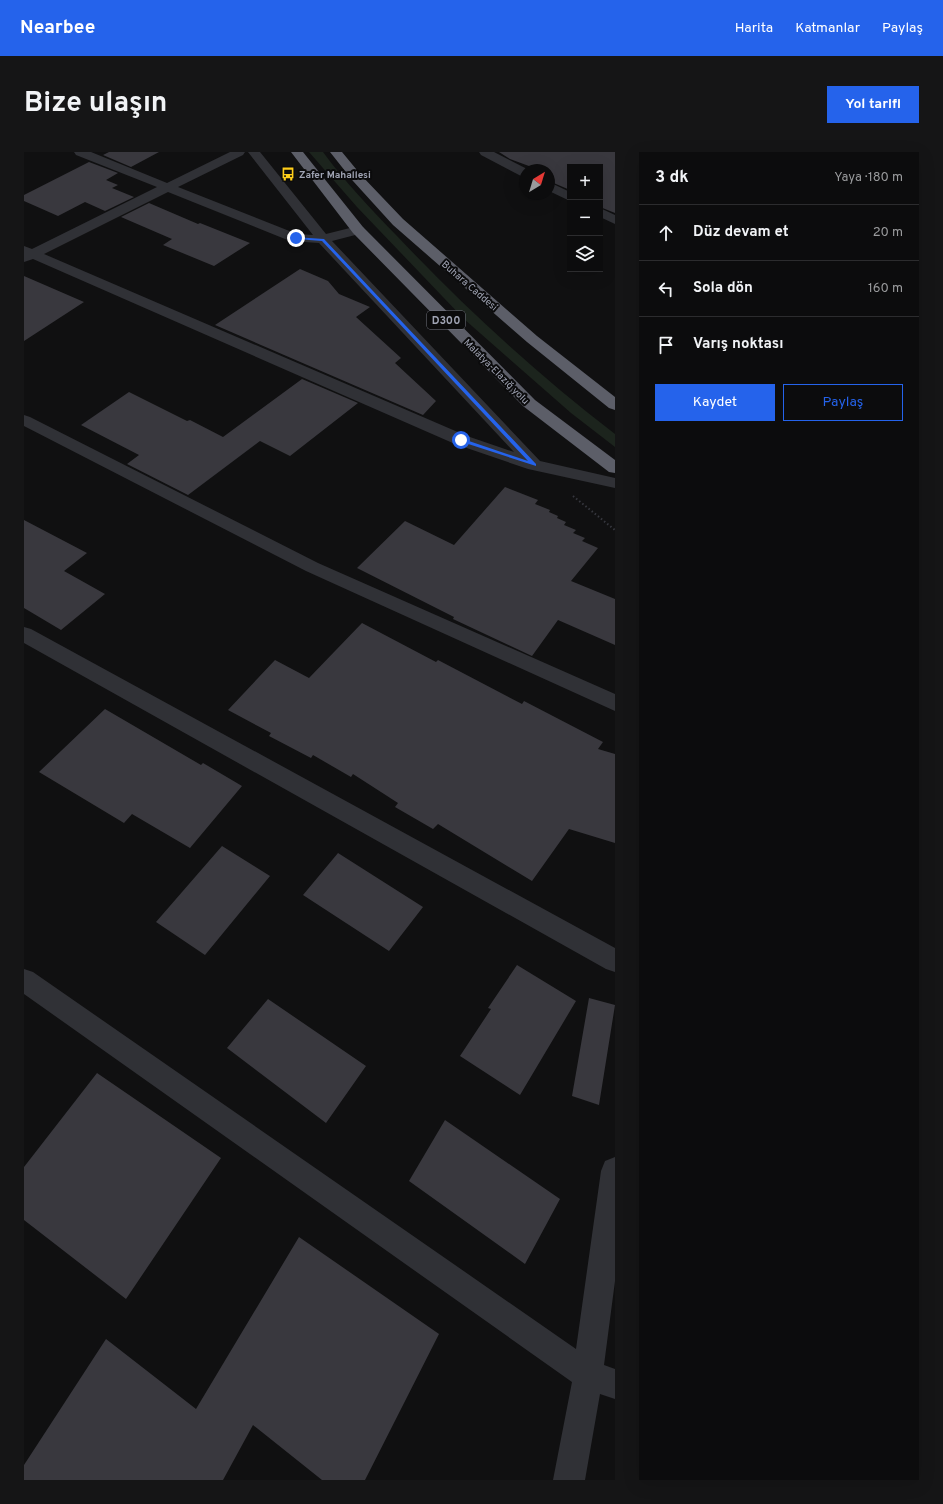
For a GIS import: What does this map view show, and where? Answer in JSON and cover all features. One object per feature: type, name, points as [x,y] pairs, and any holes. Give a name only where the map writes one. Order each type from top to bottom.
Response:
[{"type":"highway","name":"Malatya-Elazığ yolu","points":[[296,152],[358,230],[528,403],[615,468]]},
{"type":"highway","name":"Buhara Caddesi","points":[[336,152],[357,178],[398,222],[532,339],[615,404]]},
{"type":"street","points":[[80,152],[296,238],[323,240],[358,230]]},
{"type":"street","points":[[27,254],[239,152]]},
{"type":"street","points":[[254,152],[323,240],[534,465]]},
{"type":"street","points":[[486,152],[519,170]]},
{"type":"street","points":[[555,189],[567,195]]},
{"type":"street","points":[[603,214],[615,220]]},
{"type":"street","points":[[27,254],[461,440],[534,465],[615,483]]},
{"type":"street","points":[[24,420],[312,567],[615,703]]},
{"type":"street","points":[[24,634],[615,961]]},
{"type":"street","points":[[24,980],[588,1375],[615,1384]]},
{"type":"street","points":[[570,1480],[588,1375],[615,1171]]},
{"type":"shaded area","points":[[309,152],[323,152],[368,206],[449,289],[502,340],[615,434],[615,447],[571,413],[464,319],[357,207]]},
{"type":"building","points":[[109,152],[159,152],[131,167],[103,155]]},
{"type":"building","points":[[499,152],[615,152],[615,213],[603,208],[603,164],[567,164],[567,189],[555,184],[555,164],[524,164],[510,159]]},
{"type":"building","points":[[89,162],[118,173],[106,180],[118,185],[112,188],[134,197],[105,211],[85,202],[58,216],[24,201],[24,195]]},
{"type":"building","points":[[149,203],[198,224],[200,223],[250,243],[214,266],[163,245],[172,239],[121,217]]},
{"type":"building","points":[[300,269],[328,281],[339,294],[370,307],[356,317],[401,358],[395,363],[436,401],[423,415],[215,325]]},
{"type":"building","points":[[24,276],[84,302],[24,341]]},
{"type":"building","points":[[302,379],[358,403],[290,456],[260,441],[188,495],[127,464],[139,455],[81,425],[129,392],[223,437]]},
{"type":"building","points":[[505,487],[538,500],[535,504],[550,510],[549,512],[558,516],[557,518],[566,522],[564,525],[576,530],[573,533],[585,538],[582,541],[598,548],[571,581],[615,599],[615,645],[558,620],[532,656],[453,619],[454,617],[357,568],[405,521],[454,545]]},
{"type":"building","points":[[24,520],[87,553],[64,571],[105,594],[61,630],[24,608]]},
{"type":"building","points":[[362,623],[436,662],[438,660],[522,704],[524,701],[603,742],[598,749],[615,754],[615,843],[569,829],[532,881],[438,824],[433,829],[395,807],[398,803],[353,774],[351,777],[313,755],[311,758],[269,736],[271,733],[228,710],[275,660],[309,678]]},
{"type":"building","points":[[105,709],[201,765],[203,763],[242,786],[190,848],[132,814],[124,823],[39,772]]},
{"type":"building","points":[[222,846],[270,876],[205,955],[156,922]]},
{"type":"building","points":[[338,853],[423,907],[389,951],[303,895]]},
{"type":"building","points":[[517,965],[576,1001],[520,1095],[460,1056],[491,1009],[488,1008]]},
{"type":"building","points":[[589,998],[615,1005],[599,1105],[572,1096]]},
{"type":"building","points":[[268,999],[366,1066],[326,1123],[227,1048]]},
{"type":"building","points":[[97,1073],[221,1158],[126,1299],[24,1220],[24,1167]]},
{"type":"building","points":[[445,1120],[560,1199],[525,1264],[409,1181]]},
{"type":"building","points":[[299,1237],[439,1334],[365,1480],[322,1480],[253,1425],[223,1480],[24,1480],[24,1465],[106,1339],[196,1409]]},
{"type":"place","name":"Zafer Mahallesi","points":[[288,174]]},
{"type":"route","points":[[296,238],[323,240],[534,465],[461,440]]}]
